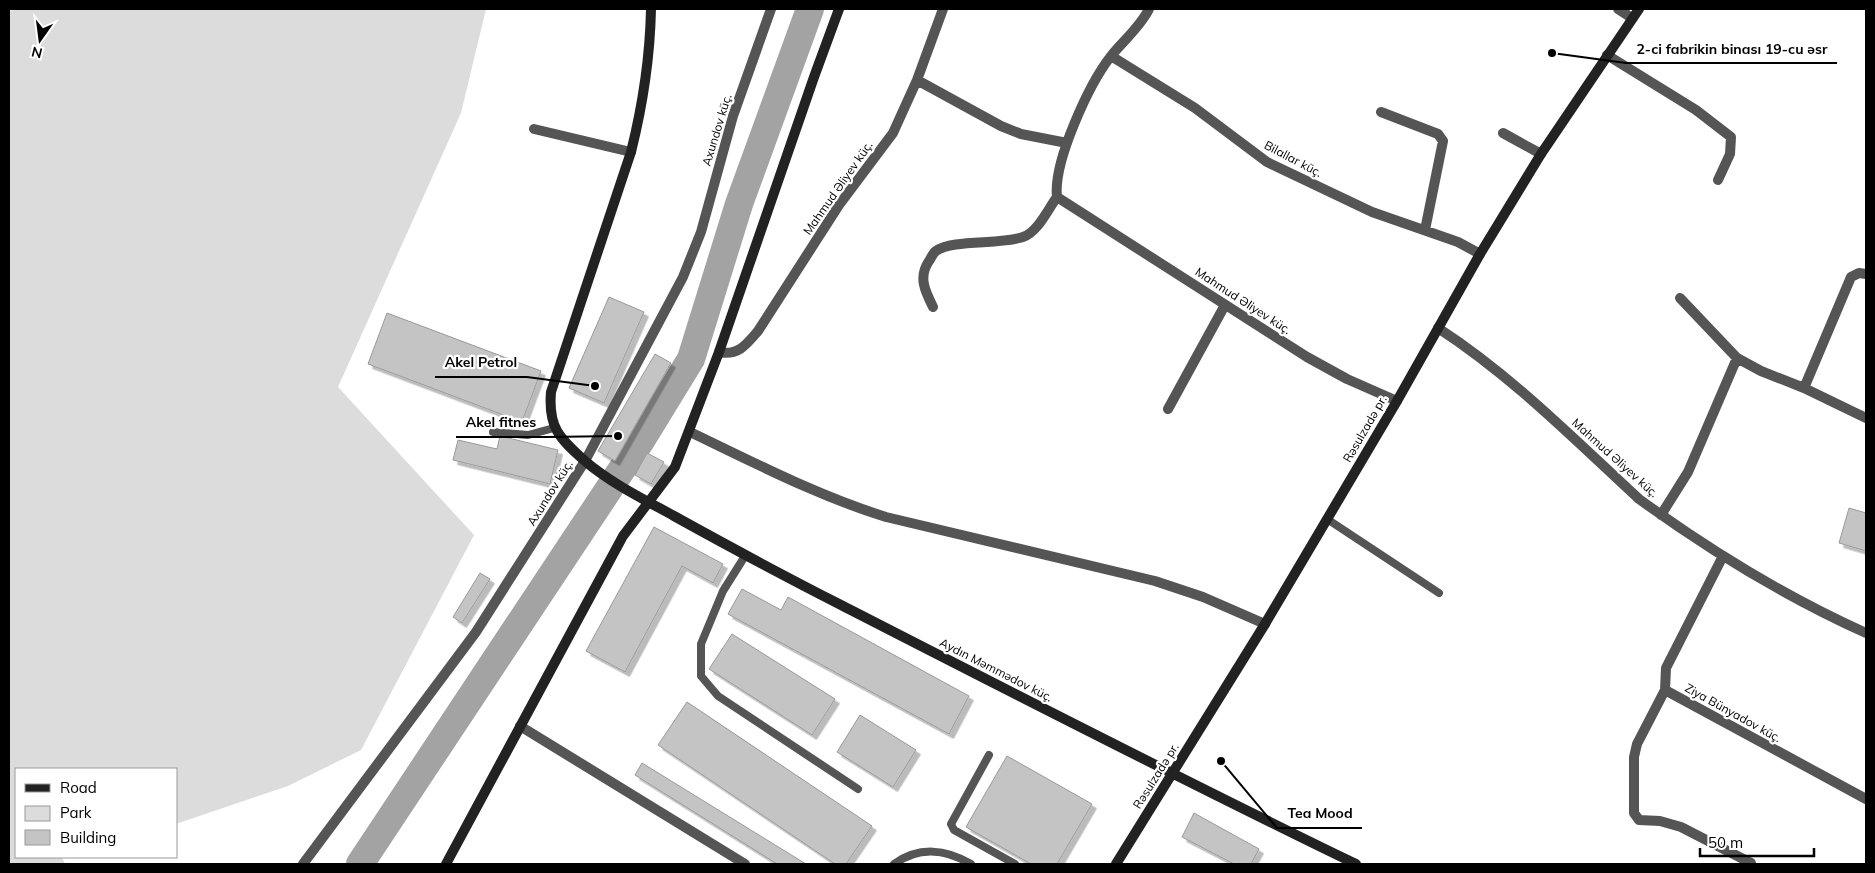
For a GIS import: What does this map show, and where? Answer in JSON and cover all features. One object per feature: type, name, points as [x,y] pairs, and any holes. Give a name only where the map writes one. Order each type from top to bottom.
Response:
[{"type":"street","points":[[554,428],[549,413],[551,392],[631,152],[647,78],[651,9]]},
{"type":"street","name":"Axundov küç.","points":[[303,864],[476,632],[585,461],[683,277],[701,232],[733,116],[771,9]]},
{"type":"street","points":[[446,864],[623,536],[675,467],[690,432],[719,352],[839,9]]},
{"type":"street","name":"Mahmud Əliyev küç.","points":[[719,352],[731,354],[744,348],[758,331],[839,206],[893,132],[917,80],[943,9]]},
{"type":"street","points":[[933,307],[924,291],[922,280],[925,267],[936,252],[950,246],[1006,241],[1024,237],[1034,229],[1057,197],[1058,166],[1091,87],[1111,56],[1136,28],[1149,9]]},
{"type":"street","points":[[1618,9],[1632,18]]},
{"type":"street","name":"Rəsulzadə pr.","points":[[1116,864],[1265,624],[1397,401],[1480,254],[1542,154],[1639,9]]},
{"type":"street","points":[[1607,55],[1696,110],[1731,137],[1730,154],[1718,180]]},
{"type":"street","name":"Bilallar küç.","points":[[1111,56],[1195,108],[1266,162],[1372,212],[1458,242],[1480,254]]},
{"type":"street","points":[[917,80],[1001,126],[1021,134],[1067,143]]},
{"type":"street","points":[[1381,112],[1438,134],[1444,141],[1425,230]]},
{"type":"street","points":[[534,129],[631,152]]},
{"type":"street","points":[[1503,133],[1542,154]]},
{"type":"street","name":"Mahmud Əliyev küç.","points":[[1057,197],[1323,366],[1397,401]]},
{"type":"street","points":[[1804,388],[1850,277],[1858,273],[1866,274]]},
{"type":"street","points":[[1680,298],[1737,358],[1761,371],[1804,388],[1866,418]]},
{"type":"street","points":[[1168,409],[1225,305]]},
{"type":"street","name":"Mahmud Əliyev küç.","points":[[1438,328],[1478,354],[1509,379],[1639,499],[1661,515],[1723,556],[1866,633]]},
{"type":"street","points":[[1661,515],[1688,472],[1737,358]]},
{"type":"street","name":"Aydın Məmmədov küç.","points":[[554,428],[585,461],[598,470],[648,502],[745,556],[1171,774],[1356,864]]},
{"type":"street","points":[[690,432],[831,498],[857,508],[886,517],[1155,581],[1203,597],[1265,624]]},
{"type":"street","name":"Ziya Bünyadov küç.","points":[[1723,556],[1669,661],[1666,668],[1665,690],[1866,799]]},
{"type":"street","points":[[1665,690],[1637,744],[1634,757],[1634,813],[1639,820],[1660,821],[1681,826],[1751,863]]},
{"type":"street","points":[[520,726],[745,864]]},
{"type":"lane","points":[[493,432],[528,435],[554,428]]},
{"type":"lane","points":[[1327,519],[1439,593]]},
{"type":"lane","points":[[745,556],[723,591],[702,644],[700,676],[718,696],[858,789]]},
{"type":"lane","points":[[989,755],[952,824],[954,830],[1015,864]]},
{"type":"lane","points":[[894,864],[918,852],[939,852],[956,856],[971,864]]},
{"type":"green space","points":[[20,9],[486,9],[461,113],[338,387],[474,535],[361,750],[288,786],[178,823],[178,768],[15,768],[15,858],[62,858],[65,864],[9,864],[9,11]]},
{"type":"building","points":[[609,297],[644,312],[604,403],[569,388]]},
{"type":"building","points":[[387,313],[541,371],[522,422],[368,364]]},
{"type":"building","points":[[655,354],[671,363],[615,461],[598,451]]},
{"type":"building","points":[[500,436],[558,450],[550,484],[453,460],[458,440],[497,449]]},
{"type":"building","points":[[647,453],[664,462],[651,484],[635,475]]},
{"type":"building","points":[[1849,508],[1866,513],[1866,551],[1839,543]]},
{"type":"building","points":[[654,527],[723,564],[713,583],[682,566],[625,672],[586,651]]},
{"type":"building","points":[[480,573],[490,579],[462,623],[453,617]]},
{"type":"building","points":[[742,589],[781,610],[788,597],[969,696],[949,734],[728,614]]},
{"type":"building","points":[[732,634],[835,699],[812,735],[709,669]]},
{"type":"building","points":[[687,702],[872,826],[846,864],[835,864],[658,745]]},
{"type":"building","points":[[860,715],[916,750],[893,787],[837,752]]},
{"type":"building","points":[[1007,756],[1092,804],[1057,864],[1031,864],[966,827]]},
{"type":"building","points":[[642,763],[806,864],[777,864],[635,775]]},
{"type":"building","points":[[1194,813],[1259,849],[1251,864],[1234,864],[1182,837]]},
{"type":"waterway","points":[[360,864],[642,439],[691,359],[739,204],[810,9]]},
{"type":"place","name":"2-ci fabrikin binası 19-cu əsr","points":[[1552,53]]},
{"type":"place","name":"Akel Petrol","points":[[595,386]]},
{"type":"place","name":"Akel fitnes","points":[[618,436]]},
{"type":"place","name":"Tea Mood","points":[[1221,761]]}]
